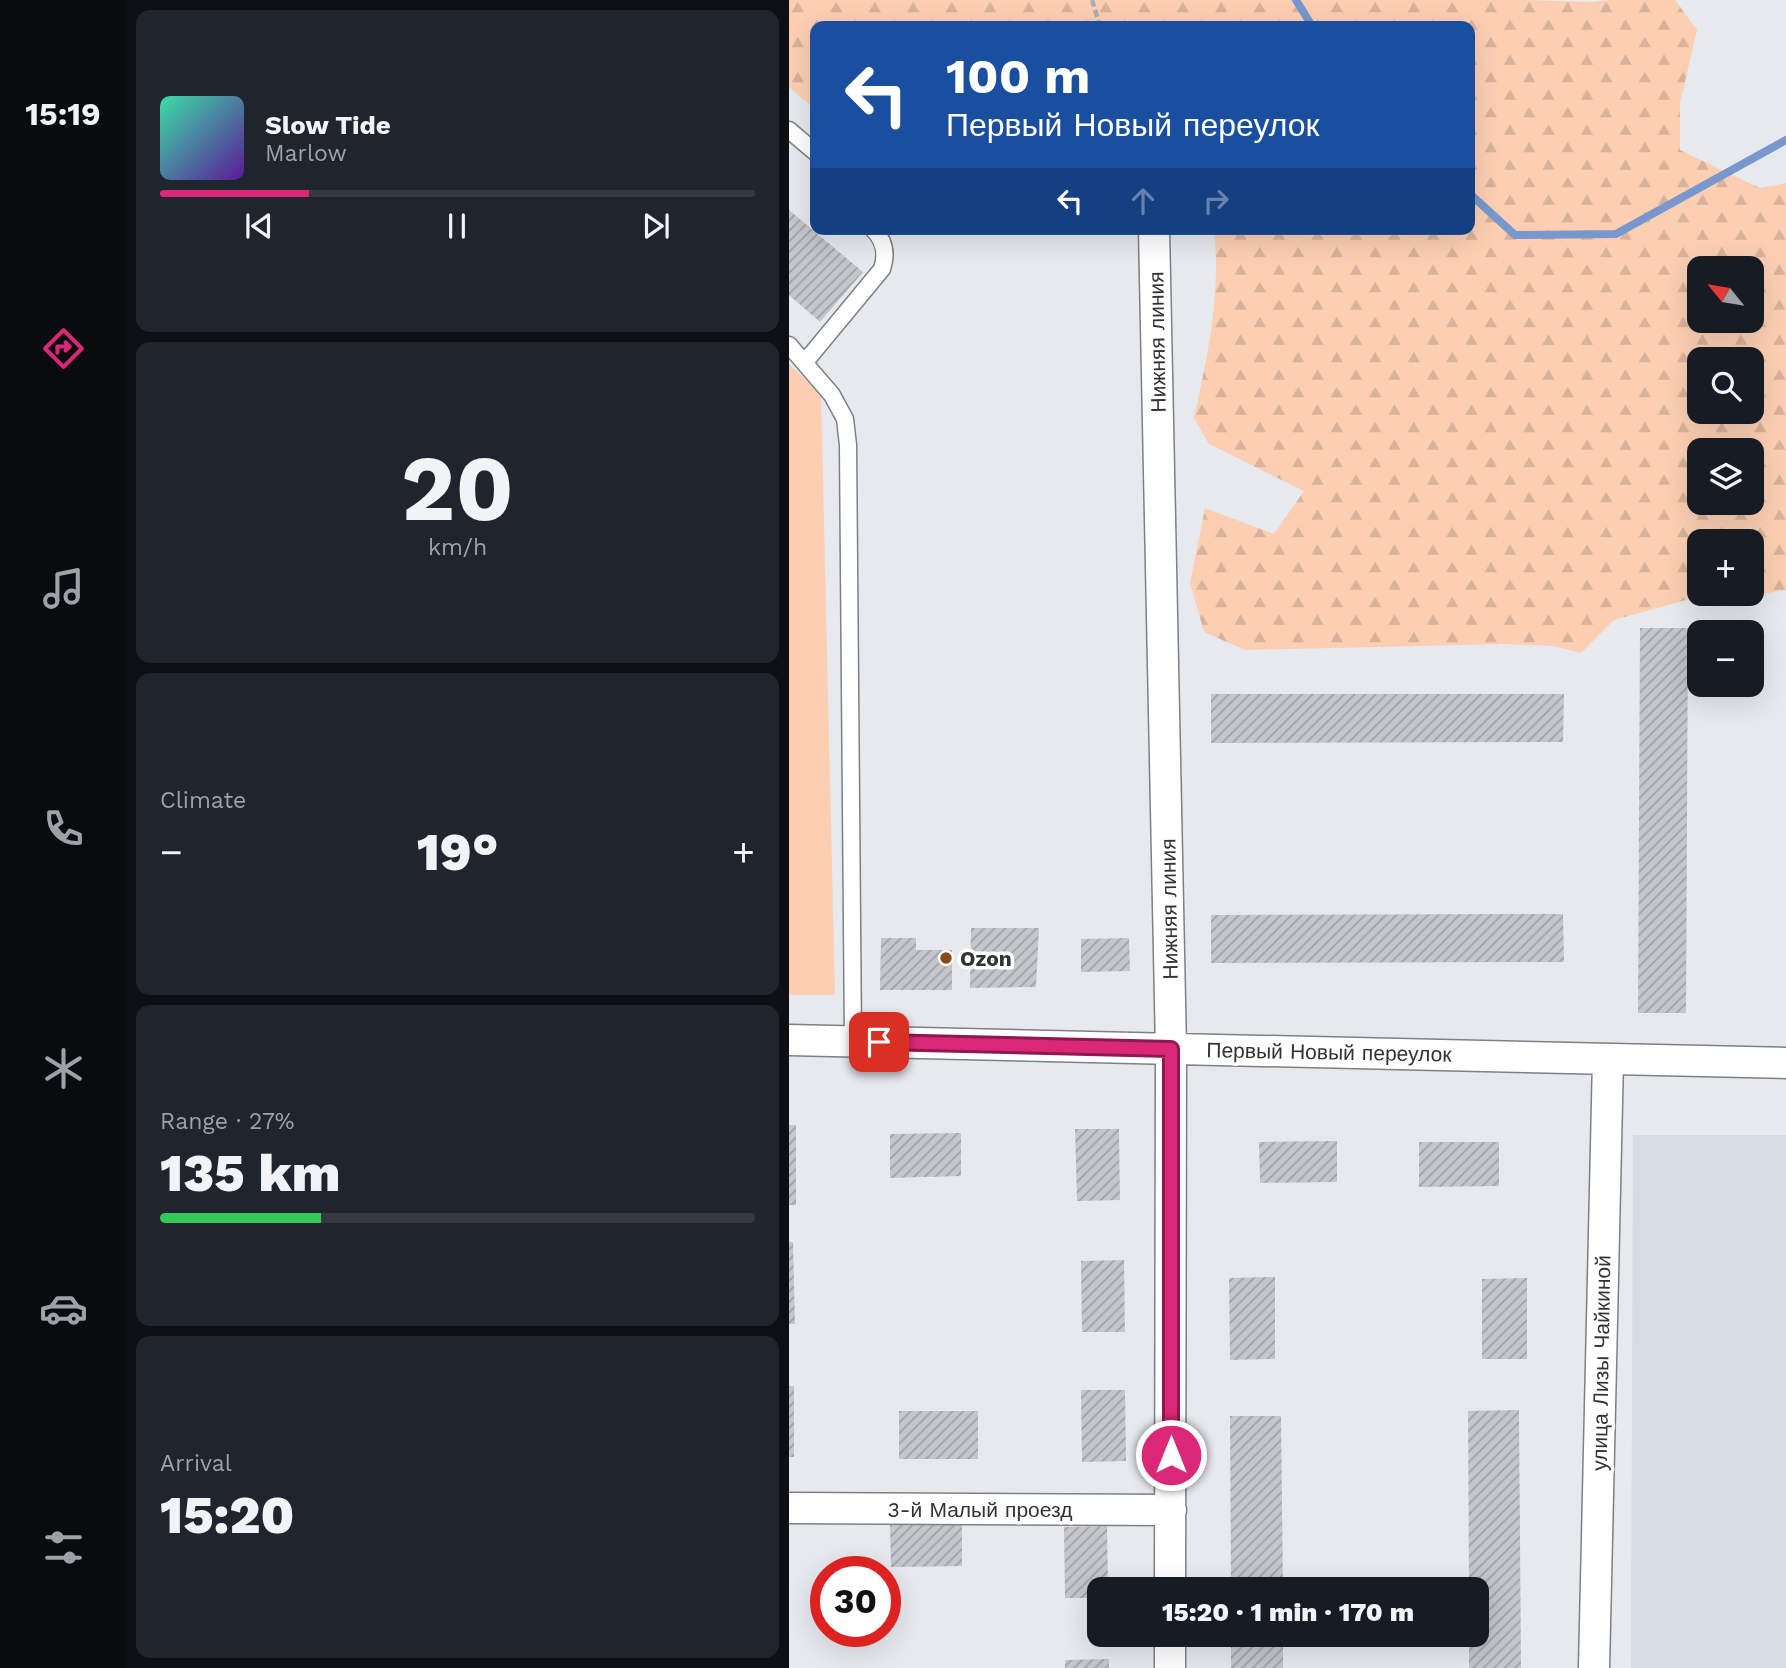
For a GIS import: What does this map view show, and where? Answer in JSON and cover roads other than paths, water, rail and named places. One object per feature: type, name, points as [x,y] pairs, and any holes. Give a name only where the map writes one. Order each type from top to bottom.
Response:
[{"type":"street","name":"Нижняя линия","points":[[1154,235],[1171,1049],[1170,1577]]},
{"type":"street","name":"Первый Новый переулок","points":[[789,1040],[1786,1063]]},
{"type":"street","name":"улица Лизы Чайкиной","points":[[1595,1668],[1608,1059]]},
{"type":"street","name":"3-й Малый проезд","points":[[789,1508],[1171,1510]]},
{"type":"street","points":[[1170,1647],[1170,1668]]},
{"type":"lane","points":[[789,130],[810,148]]},
{"type":"lane","points":[[805,362],[882,270],[885,252],[877,235]]},
{"type":"lane","points":[[789,345],[832,394],[846,419],[853,1041]]},
{"type":"waterway","points":[[1296,0],[1309,21]]},
{"type":"waterway","points":[[1475,199],[1515,235],[1616,234],[1786,140]]},
{"type":"place","name":"Ozon","points":[[946,958]]}]
